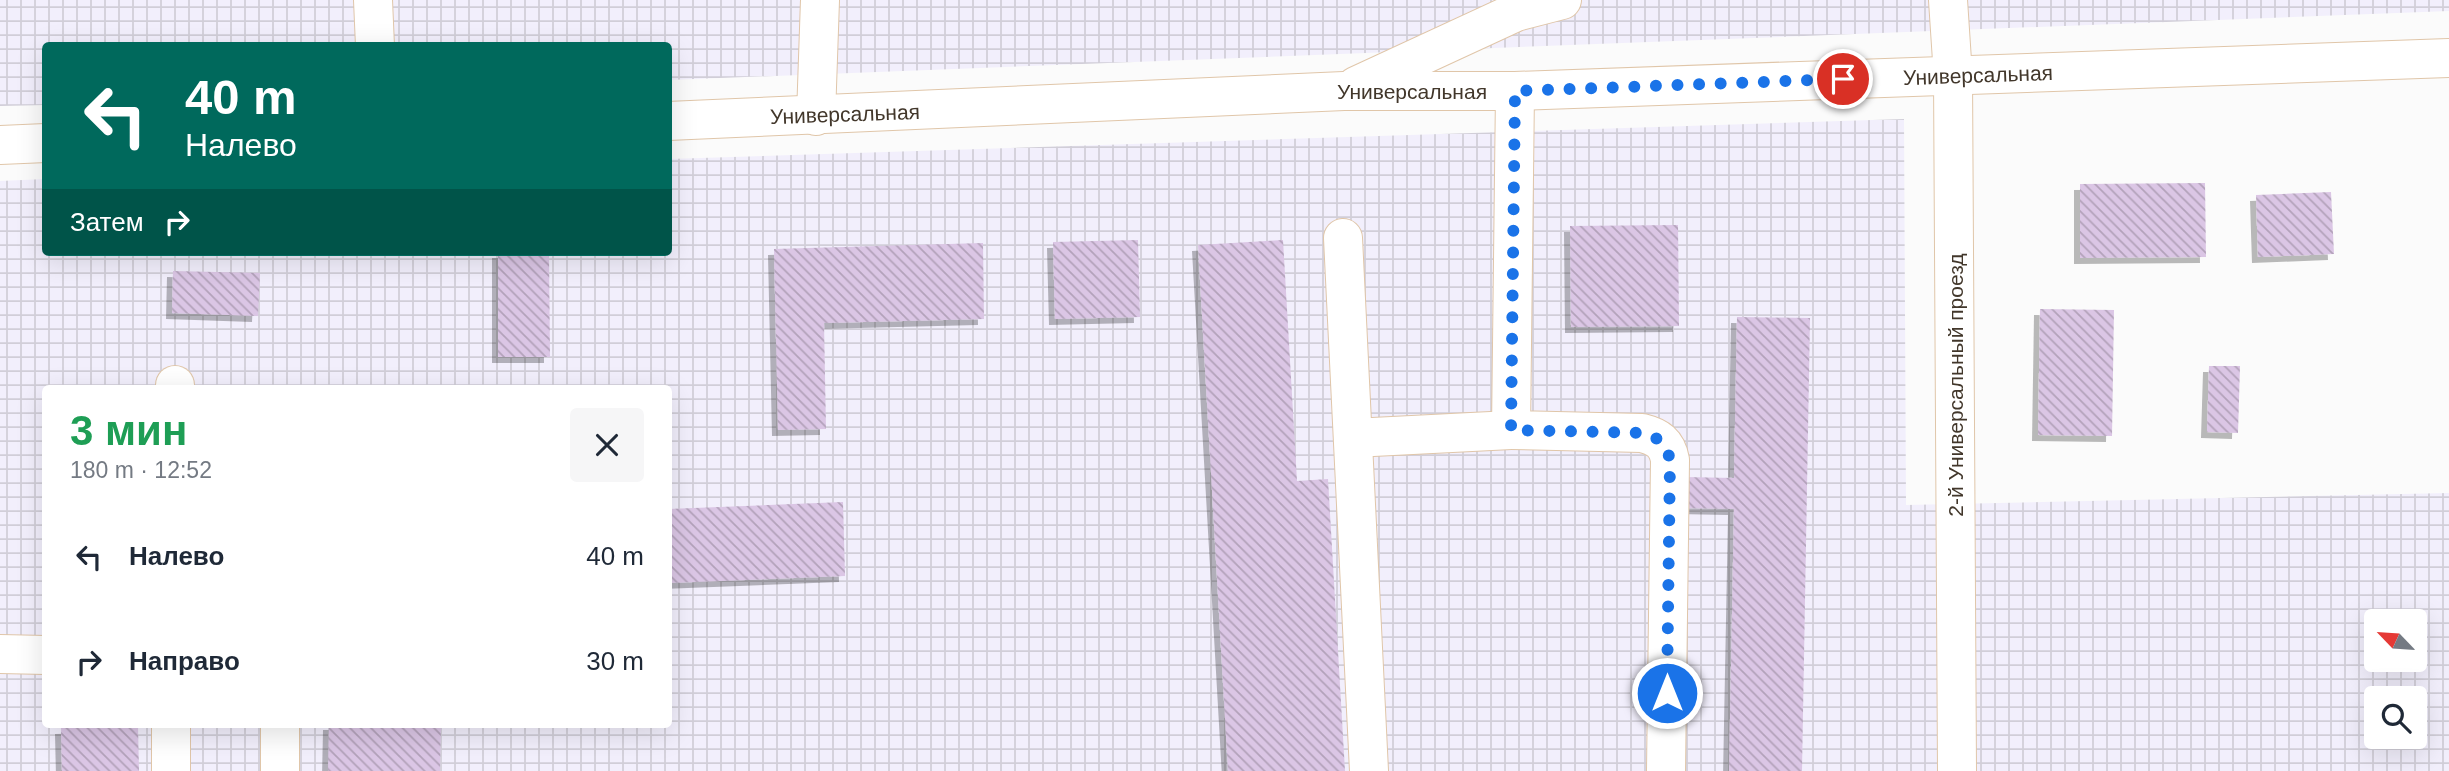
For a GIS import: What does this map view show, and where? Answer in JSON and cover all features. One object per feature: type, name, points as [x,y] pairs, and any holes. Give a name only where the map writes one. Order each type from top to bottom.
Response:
[{"type":"street","points":[[373,0],[376,42]]},
{"type":"street","points":[[816,116],[820,0]]},
{"type":"street","points":[[1344,91],[1516,12],[1562,0]]},
{"type":"street","name":"2-й Универсальный проезд","points":[[1948,0],[1953,76],[1957,771]]},
{"type":"street","name":"Универсальная","points":[[672,121],[1344,91],[1515,91],[2449,58]]},
{"type":"street","points":[[1511,430],[1515,91]]},
{"type":"street","points":[[0,145],[42,143]]},
{"type":"street","points":[[1343,238],[1369,771]]},
{"type":"street","points":[[1353,438],[1511,430],[1642,433],[1653,436],[1668,449],[1666,771]]},
{"type":"street","points":[[0,654],[42,655]]},
{"type":"street","points":[[171,728],[171,771]]},
{"type":"street","points":[[280,771],[281,728]]},
{"type":"shaded area","points":[[0,0],[2449,0],[2449,11],[672,80],[672,42],[42,42],[42,105],[0,106]]},
{"type":"shaded area","points":[[1904,119],[1906,505],[2449,493],[2449,771],[0,771],[0,181],[42,179],[42,256],[672,256],[672,159]]},
{"type":"building","points":[[2205,183],[2206,257],[2080,258],[2080,184]]},
{"type":"building","points":[[2331,192],[2334,254],[2258,257],[2256,195]]},
{"type":"building","points":[[1678,225],[1679,326],[1571,327],[1570,226]]},
{"type":"building","points":[[1138,240],[1140,317],[1055,319],[1053,242]]},
{"type":"building","points":[[1283,240],[1297,481],[1328,479],[1345,771],[1228,771],[1198,245]]},
{"type":"building","points":[[983,243],[984,319],[824,323],[826,429],[778,430],[774,249]]},
{"type":"building","points":[[498,256],[549,256],[550,357],[498,357]]},
{"type":"building","points":[[173,271],[260,273],[258,316],[172,313]]},
{"type":"building","points":[[2040,309],[2114,310],[2112,436],[2038,435]]},
{"type":"building","points":[[1737,317],[1810,318],[1802,771],[1729,771],[1734,509],[1683,508],[1684,477],[1734,478]]},
{"type":"building","points":[[2209,366],[2240,366],[2238,433],[2207,432]]},
{"type":"building","points":[[843,502],[845,576],[672,583],[672,509]]},
{"type":"building","points":[[61,728],[138,728],[139,771],[62,771]]},
{"type":"building","points":[[329,728],[441,728],[440,771],[328,771]]},
{"type":"route","points":[[1667,693],[1668,449],[1653,436],[1642,433],[1511,430],[1515,91],[1843,79]]}]
